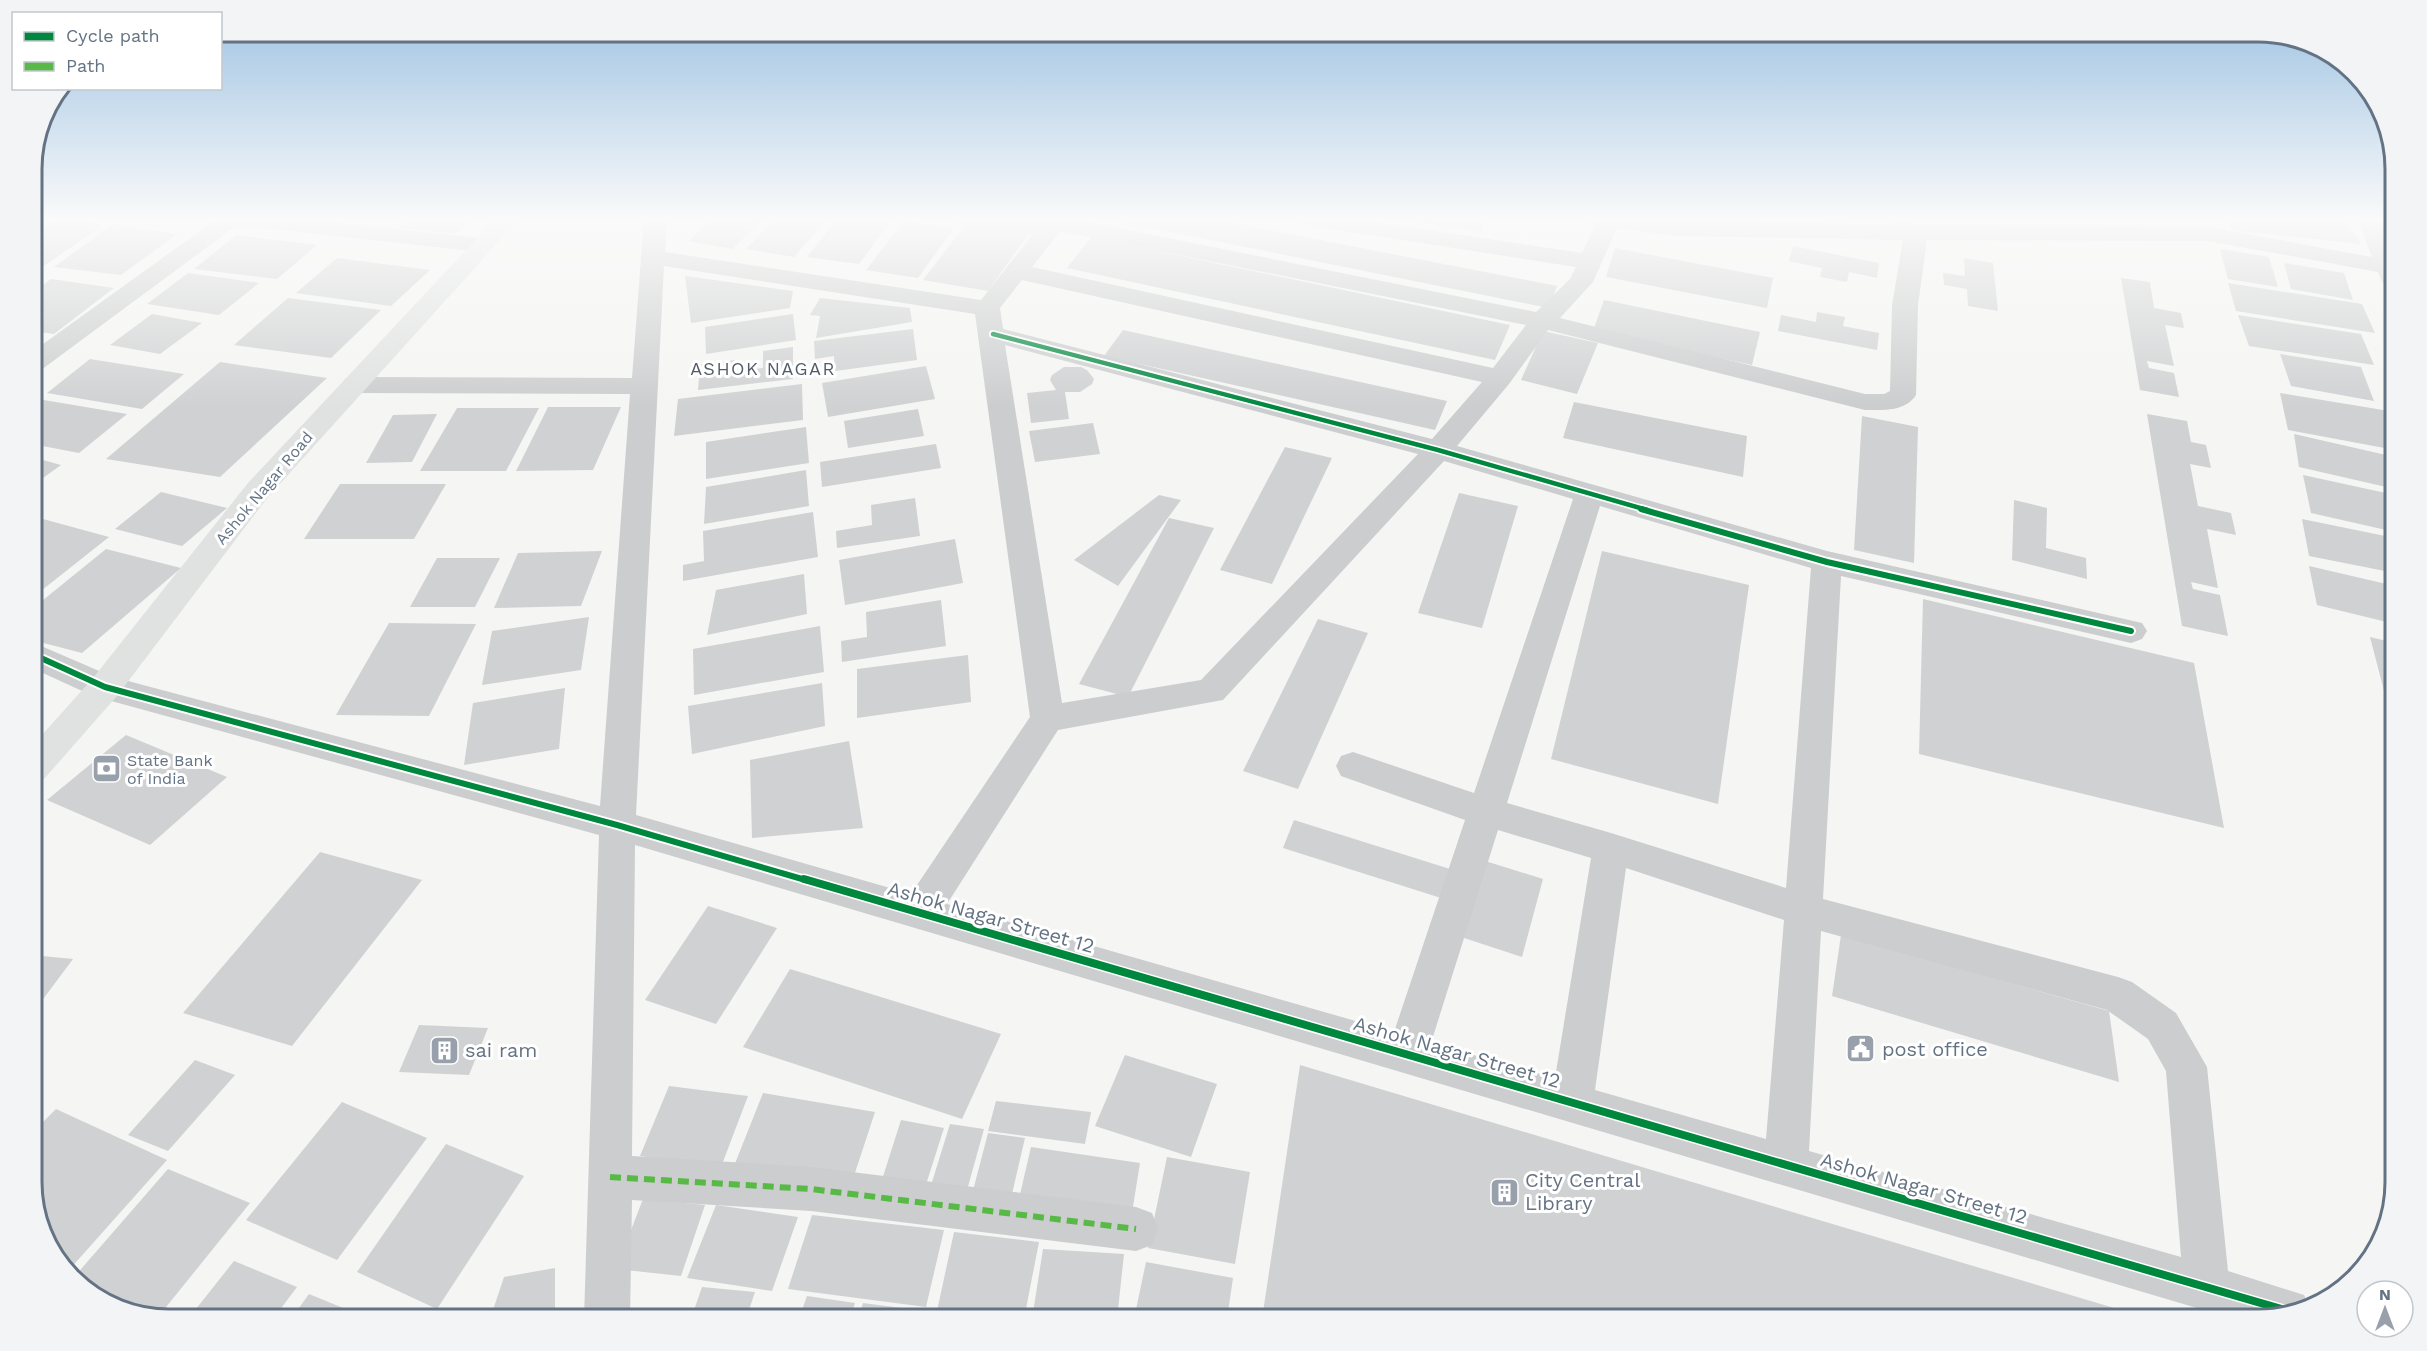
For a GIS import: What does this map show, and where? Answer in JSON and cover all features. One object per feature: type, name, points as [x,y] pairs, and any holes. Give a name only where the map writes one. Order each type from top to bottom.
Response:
[{"type":"main road","name":"Ashok Nagar Road","points":[[42,759],[105,687],[258,490],[448,281]]},
{"type":"street","points":[[42,350],[142,281]]},
{"type":"street","points":[[607,1309],[617,825],[652,281]]},
{"type":"street","points":[[780,281],[990,321],[1063,354],[1438,450],[1827,562],[2131,631]]},
{"type":"street","points":[[920,913],[1047,719],[990,321],[1011,281]]},
{"type":"street","points":[[1061,281],[1500,378]]},
{"type":"street","points":[[1341,281],[1542,321],[1864,402],[1889,402],[1903,394],[1905,305],[1909,281]]},
{"type":"street","points":[[1047,719],[1211,691],[1438,450],[1500,378],[1542,321],[1581,281]]},
{"type":"street","points":[[354,385],[646,386]]},
{"type":"street","points":[[1407,1055],[1589,494]]},
{"type":"street","points":[[1786,1165],[1827,562]]},
{"type":"street","name":"Ashok Nagar Street 12","points":[[42,659],[105,687],[617,825],[2276,1308]]},
{"type":"street","points":[[1353,766],[1486,812],[1611,848],[1804,910],[2118,995],[2162,1026],[2186,1067],[2207,1288]]},
{"type":"street","points":[[1572,1102],[1611,848]]},
{"type":"street","points":[[610,1177],[811,1189],[1136,1229]]},
{"type":"building","points":[[48,281],[65,281],[114,288],[54,334],[42,332],[42,286]]},
{"type":"building","points":[[177,281],[259,283],[219,315],[147,304]]},
{"type":"building","points":[[310,281],[418,281],[391,306],[296,293]]},
{"type":"building","points":[[686,281],[721,281],[793,291],[790,308],[691,323]]},
{"type":"building","points":[[929,281],[995,281],[988,291]]},
{"type":"building","points":[[1128,281],[1301,281],[1510,325],[1495,360]]},
{"type":"building","points":[[1415,281],[1532,281],[1557,286],[1549,308]]},
{"type":"building","points":[[1627,281],[1772,281],[1767,308]]},
{"type":"building","points":[[1944,281],[1995,281],[1998,311],[1968,306],[1967,289],[1944,285]]},
{"type":"building","points":[[2122,281],[2150,282],[2154,308],[2181,313],[2184,328],[2165,325],[2174,366],[2147,361],[2149,368],[2174,373],[2179,397],[2140,390]]},
{"type":"building","points":[[2241,281],[2276,281],[2278,287]]},
{"type":"building","points":[[2289,281],[2347,281],[2353,300],[2291,289]]},
{"type":"building","points":[[2228,283],[2362,304],[2375,333],[2236,311]]},
{"type":"building","points":[[288,298],[381,310],[331,358],[234,345]]},
{"type":"building","points":[[820,298],[910,308],[912,322],[816,338],[820,316],[810,315]]},
{"type":"building","points":[[1604,300],[1760,332],[1752,365],[1593,331]]},
{"type":"building","points":[[1817,312],[1845,317],[1843,326],[1879,333],[1877,350],[1778,331],[1781,315],[1816,322]]},
{"type":"building","points":[[152,314],[202,323],[160,354],[110,345]]},
{"type":"building","points":[[793,314],[796,340],[706,354],[705,327]]},
{"type":"building","points":[[2238,315],[2361,334],[2374,365],[2249,346]]},
{"type":"building","points":[[913,329],[917,360],[835,371],[834,356],[815,359],[814,341]]},
{"type":"building","points":[[1123,330],[1447,401],[1435,430],[1104,356]]},
{"type":"building","points":[[1543,331],[1598,343],[1577,394],[1521,380]]},
{"type":"building","points":[[793,347],[793,379],[698,390],[700,364],[735,360],[734,371],[763,368],[763,351]]},
{"type":"building","points":[[2280,354],[2361,367],[2374,401],[2291,386]]},
{"type":"building","points":[[90,359],[184,374],[142,409],[47,393]]},
{"type":"building","points":[[220,362],[327,378],[220,477],[106,459]]},
{"type":"building","points":[[926,366],[935,399],[828,417],[822,383]]},
{"type":"building","points":[[1064,367],[1081,367],[1087,370],[1094,379],[1092,384],[1080,392],[1065,392],[1069,419],[1031,423],[1027,393],[1056,390],[1050,380],[1052,375]]},
{"type":"building","points":[[802,384],[803,420],[674,436],[678,399]]},
{"type":"building","points":[[2280,393],[2385,410],[2385,448],[2288,430]]},
{"type":"building","points":[[42,400],[127,414],[79,453],[42,446]]},
{"type":"building","points":[[1574,402],[1747,436],[1743,477],[1563,438]]},
{"type":"building","points":[[548,407],[621,407],[593,470],[516,471]]},
{"type":"building","points":[[457,408],[539,408],[506,471],[420,471]]},
{"type":"building","points":[[918,409],[924,436],[848,448],[844,421]]},
{"type":"building","points":[[437,414],[412,462],[366,463],[393,415]]},
{"type":"building","points":[[2147,414],[2187,421],[2191,442],[2206,445],[2211,468],[2190,464],[2198,506],[2231,513],[2236,535],[2207,529],[2218,588],[2191,582],[2193,589],[2220,595],[2228,636],[2182,626]]},
{"type":"building","points":[[1862,416],[1918,427],[1914,563],[1854,550]]},
{"type":"building","points":[[1093,423],[1100,454],[1035,462],[1029,431]]},
{"type":"building","points":[[806,427],[809,463],[706,479],[706,442]]},
{"type":"building","points":[[2294,434],[2385,455],[2385,487],[2299,467]]},
{"type":"building","points":[[936,444],[941,468],[822,487],[820,462]]},
{"type":"building","points":[[1285,447],[1332,458],[1272,584],[1220,570]]},
{"type":"building","points":[[42,460],[61,465],[42,479]]},
{"type":"building","points":[[806,470],[809,506],[704,524],[706,487]]},
{"type":"building","points":[[2303,475],[2385,493],[2385,530],[2311,513]]},
{"type":"building","points":[[340,484],[446,484],[414,539],[304,539]]},
{"type":"building","points":[[161,492],[227,508],[182,546],[115,529]]},
{"type":"building","points":[[1459,493],[1518,506],[1482,628],[1418,613]]},
{"type":"building","points":[[1159,495],[1181,500],[1118,586],[1074,560]]},
{"type":"building","points":[[915,498],[920,536],[837,548],[836,531],[872,525],[871,505]]},
{"type":"building","points":[[2014,500],[2047,508],[2046,548],[2086,558],[2087,579],[2012,560]]},
{"type":"building","points":[[813,512],[818,557],[683,581],[683,565],[704,561],[703,531]]},
{"type":"building","points":[[1169,518],[1214,528],[1128,697],[1079,684]]},
{"type":"building","points":[[42,519],[109,537],[42,590]]},
{"type":"building","points":[[2302,519],[2385,536],[2385,571],[2309,556]]},
{"type":"building","points":[[955,539],[963,583],[845,605],[839,560]]},
{"type":"building","points":[[106,549],[181,568],[82,653],[42,643],[42,601]]},
{"type":"building","points":[[602,551],[581,606],[494,608],[518,553]]},
{"type":"building","points":[[1602,551],[1749,585],[1718,804],[1551,759]]},
{"type":"building","points":[[437,558],[500,558],[475,607],[410,607]]},
{"type":"building","points":[[2309,566],[2385,584],[2385,622],[2317,605]]},
{"type":"building","points":[[804,574],[807,614],[707,635],[716,590]]},
{"type":"building","points":[[1923,599],[2194,663],[2224,828],[1919,754]]},
{"type":"building","points":[[941,600],[946,646],[842,662],[841,641],[867,637],[866,612]]},
{"type":"building","points":[[589,617],[581,670],[482,685],[492,631]]},
{"type":"building","points":[[1318,619],[1368,633],[1298,789],[1243,771]]},
{"type":"building","points":[[389,623],[476,624],[429,716],[336,715]]},
{"type":"building","points":[[820,626],[824,672],[694,695],[693,649]]},
{"type":"building","points":[[2370,637],[2385,641],[2385,695]]},
{"type":"building","points":[[968,655],[971,702],[857,718],[857,669]]},
{"type":"building","points":[[822,683],[825,726],[692,754],[688,706]]},
{"type":"building","points":[[565,688],[559,749],[464,765],[473,703]]},
{"type":"building","points":[[126,735],[227,777],[150,845],[47,800]]},
{"type":"building","points":[[849,741],[863,828],[752,838],[750,760]]},
{"type":"building","points":[[1294,820],[1450,869],[1441,898],[1283,848]]},
{"type":"building","points":[[320,852],[422,880],[292,1046],[183,1013]]},
{"type":"building","points":[[1482,860],[1543,879],[1522,957],[1458,936]]},
{"type":"building","points":[[708,906],[777,928],[716,1024],[645,1000]]},
{"type":"building","points":[[1841,935],[2109,1011],[2119,1082],[1832,996]]},
{"type":"building","points":[[42,956],[73,959],[42,1001]]},
{"type":"building","points":[[790,969],[1001,1034],[962,1119],[743,1047]]},
{"type":"building","name":"sai ram","points":[[419,1025],[488,1028],[469,1075],[399,1072]]},
{"type":"building","points":[[1125,1055],[1217,1084],[1191,1157],[1095,1126]]},
{"type":"building","points":[[195,1060],[235,1075],[168,1151],[128,1135]]},
{"type":"building","name":"City Central Library","points":[[1300,1065],[2117,1309],[1263,1309]]},
{"type":"building","points":[[669,1086],[748,1096],[721,1167],[640,1156]]},
{"type":"building","points":[[763,1093],[875,1112],[851,1185],[734,1166]]},
{"type":"building","points":[[996,1101],[1091,1112],[1085,1144],[988,1131]]},
{"type":"building","points":[[342,1102],[427,1138],[337,1260],[246,1220]]},
{"type":"building","points":[[56,1109],[167,1160],[73,1265],[59,1246],[44,1207],[42,1123]]},
{"type":"building","points":[[901,1120],[944,1128],[922,1197],[879,1189]]},
{"type":"building","points":[[950,1124],[984,1129],[964,1201],[928,1195]]},
{"type":"building","points":[[988,1133],[1025,1138],[1009,1207],[970,1202]]},
{"type":"building","points":[[446,1144],[524,1176],[437,1309],[357,1272]]},
{"type":"building","points":[[1031,1147],[1140,1163],[1131,1219],[1018,1203]]},
{"type":"building","points":[[1167,1157],[1250,1172],[1235,1264],[1148,1248]]},
{"type":"building","points":[[168,1169],[250,1203],[165,1309],[136,1305],[120,1299],[105,1292],[79,1272]]},
{"type":"building","points":[[643,1199],[705,1205],[681,1276],[616,1269]]},
{"type":"building","points":[[716,1205],[798,1217],[772,1291],[687,1278]]},
{"type":"building","points":[[812,1215],[944,1230],[926,1307],[788,1289]]},
{"type":"building","points":[[954,1232],[1039,1242],[1026,1309],[937,1309]]},
{"type":"building","points":[[1043,1249],[1124,1254],[1118,1309],[1034,1309]]},
{"type":"building","points":[[234,1261],[297,1287],[280,1309],[196,1309]]},
{"type":"building","points":[[1146,1262],[1233,1278],[1228,1309],[1136,1309]]},
{"type":"building","points":[[555,1268],[555,1309],[493,1309],[504,1277]]},
{"type":"building","points":[[702,1287],[755,1292],[749,1309],[694,1309]]},
{"type":"building","points":[[309,1294],[346,1309],[298,1309]]},
{"type":"building","points":[[807,1296],[855,1303],[853,1309],[802,1309]]},
{"type":"building","points":[[863,1303],[910,1309],[861,1309]]},
{"type":"marked path","points":[[610,1177],[811,1189],[1136,1229]]},
{"type":"cycle path","points":[[993,334],[1438,450],[1827,562],[2131,631]]},
{"type":"cycle path","points":[[42,659],[105,687],[617,825],[2277,1308]]},
{"type":"place","name":"State Bank of India","points":[[106,769]]},
{"type":"place","name":"post office","points":[[1861,1049]]},
{"type":"place","name":"sai ram","points":[[444,1050]]},
{"type":"place","name":"City Central Library","points":[[1504,1192]]},
{"type":"district","name":"ASHOK NAGAR","points":[[763,368]]}]
